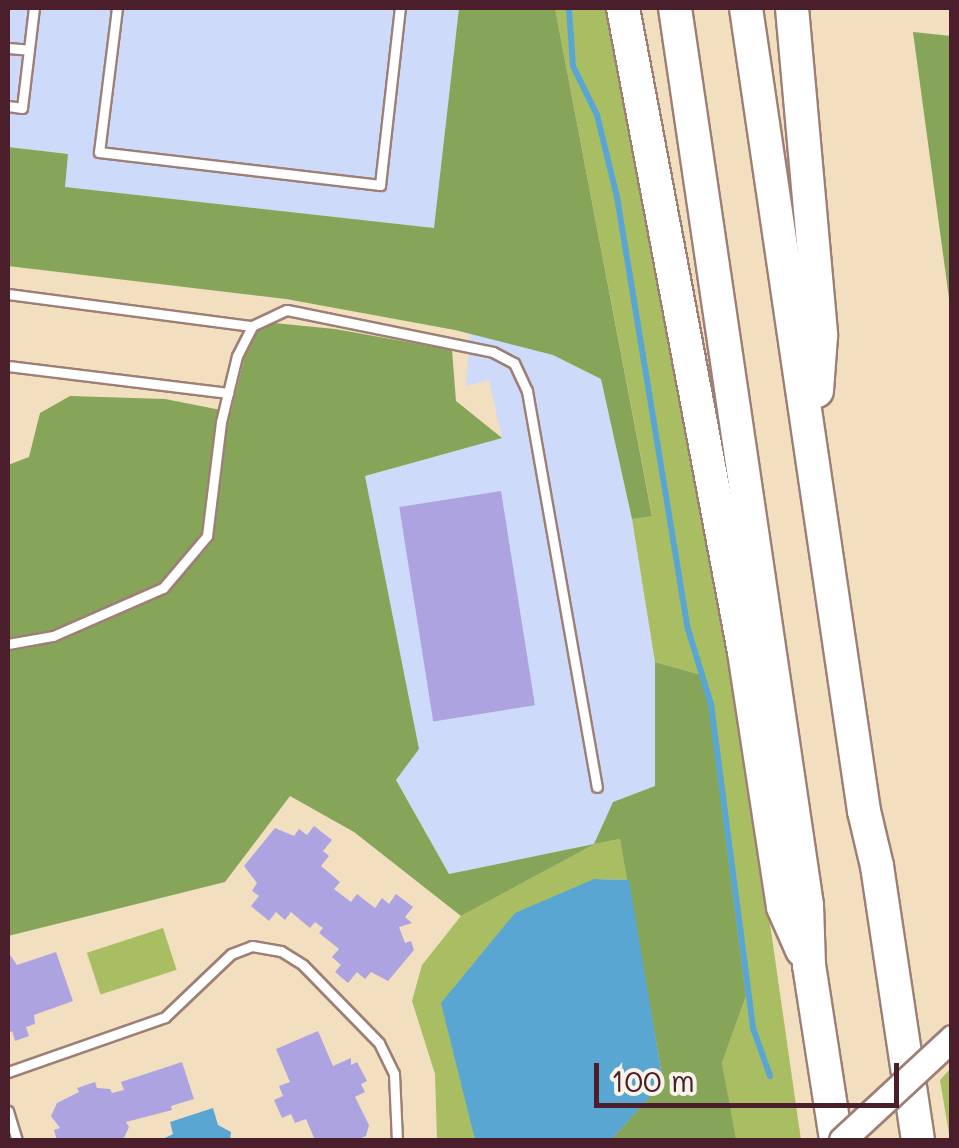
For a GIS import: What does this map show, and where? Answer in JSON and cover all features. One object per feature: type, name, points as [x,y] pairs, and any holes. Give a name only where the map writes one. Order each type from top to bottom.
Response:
[{"type":"highway","points":[[623,8],[744,652],[783,908],[809,965]]},
{"type":"highway","points":[[675,8],[804,885],[809,965],[839,1140]]},
{"type":"highway","points":[[746,8],[918,1140]]},
{"type":"highway","points":[[792,8],[821,336],[812,455]]},
{"type":"main road","points":[[839,1140],[952,1038]]},
{"type":"lane","points":[[8,106],[22,108],[34,8]]},
{"type":"lane","points":[[117,8],[99,152],[380,184],[400,8]]},
{"type":"lane","points":[[8,48],[29,50]]},
{"type":"lane","points":[[8,294],[252,326],[287,310],[494,352],[514,364],[526,391],[597,787]]},
{"type":"lane","points":[[8,644],[53,636],[163,588],[206,536],[228,393],[237,356],[252,326]]},
{"type":"lane","points":[[8,366],[228,393]]},
{"type":"lane","points":[[8,1072],[165,1017],[231,954],[252,946],[281,951],[302,965],[378,1043],[394,1074],[396,1140]]},
{"type":"lane","points":[[8,1111],[17,1140]]},
{"type":"shaded area","points":[[8,8],[459,8],[435,228],[64,187],[68,154],[8,147]]},
{"type":"shaded area","points":[[470,333],[553,355],[601,379],[632,519],[655,662],[655,786],[613,802],[595,844],[449,874],[396,779],[365,476],[502,438],[489,380],[466,386]]},
{"type":"green space","points":[[459,8],[555,8],[652,516],[632,519],[601,379],[553,355],[455,330],[286,299],[8,266],[8,147],[68,154],[65,187],[434,228]]},
{"type":"green space","points":[[555,8],[611,8],[709,498],[801,1140],[736,1140],[733,1131],[722,1063],[746,996],[705,676],[655,662],[632,519],[652,515]]},
{"type":"green space","points":[[913,32],[951,36],[951,313]]},
{"type":"green space","points":[[264,322],[335,329],[452,350],[456,401],[502,438],[365,476],[419,749],[396,780],[449,874],[594,844],[613,802],[655,786],[655,662],[705,676],[746,996],[722,1063],[736,1140],[611,1140],[663,1081],[620,839],[595,844],[461,916],[354,832],[290,796],[225,882],[8,936],[8,465],[29,457],[40,413],[70,396],[165,399],[231,412],[247,347]]},
{"type":"green space","points":[[620,839],[629,880],[594,879],[457,1058],[475,1140],[437,1140],[435,1074],[412,1001],[422,965],[461,916],[595,844]]},
{"type":"green space","points":[[163,928],[177,970],[101,995],[87,953]]},
{"type":"green space","points":[[951,1068],[952,1140],[950,1140],[940,1080]]},
{"type":"water","points":[[594,879],[629,880],[663,1082],[611,1140],[475,1140],[441,1003],[515,913]]},
{"type":"water","points":[[213,1108],[218,1125],[231,1132],[230,1140],[161,1140],[173,1134],[170,1122]]},
{"type":"building","points":[[501,491],[535,705],[433,721],[399,507]]},
{"type":"building","points":[[314,826],[332,840],[323,851],[329,856],[321,866],[340,882],[334,889],[351,902],[357,894],[375,908],[382,898],[389,904],[396,894],[413,907],[405,917],[412,923],[399,927],[405,943],[411,941],[414,950],[388,981],[371,972],[365,979],[357,972],[348,983],[335,972],[341,965],[332,957],[339,949],[319,933],[323,928],[315,922],[310,928],[291,912],[285,920],[276,912],[269,921],[251,906],[259,896],[252,891],[257,883],[244,866],[275,828],[294,836],[299,829],[307,835]]},
{"type":"building","points":[[8,952],[17,965],[56,952],[73,1001],[34,1015],[35,1024],[26,1027],[29,1036],[15,1041],[12,1031],[8,1033]]},
{"type":"building","points":[[318,1031],[333,1066],[351,1058],[351,1065],[357,1062],[367,1081],[361,1084],[365,1092],[355,1097],[369,1125],[366,1136],[356,1140],[315,1140],[306,1119],[295,1123],[291,1114],[282,1118],[274,1100],[283,1096],[279,1086],[290,1082],[276,1049]]},
{"type":"building","points":[[182,1062],[194,1099],[171,1106],[172,1110],[126,1122],[129,1127],[123,1140],[57,1140],[54,1130],[60,1128],[51,1116],[57,1103],[79,1092],[77,1088],[95,1082],[97,1088],[110,1089],[112,1093],[124,1090],[121,1082]]},
{"type":"waterway","points":[[569,8],[573,66],[597,115],[617,197],[688,629],[711,704],[753,1028],[770,1076]]}]
